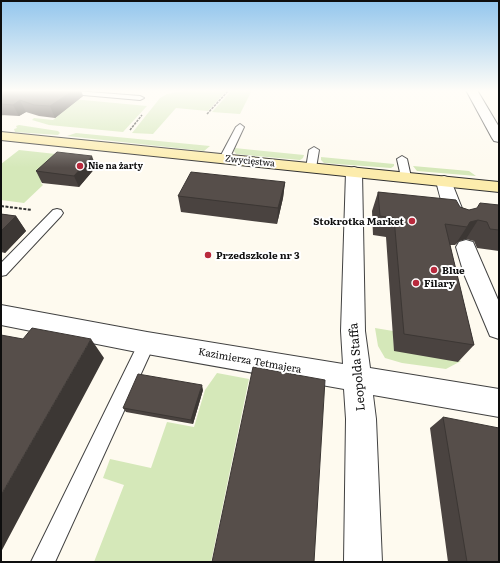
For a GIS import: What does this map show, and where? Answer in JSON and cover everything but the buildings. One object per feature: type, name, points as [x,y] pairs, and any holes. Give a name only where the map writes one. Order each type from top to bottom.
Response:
[{"type":"street","points":[[486,116],[499,138]]},
{"type":"street","name":"Zwycięstwa","points":[[1,136],[499,187]]},
{"type":"street","name":"Leopolda Staffa","points":[[354,172],[353,331],[362,419],[363,562]]},
{"type":"street","points":[[444,181],[450,202],[458,221]]},
{"type":"street","points":[[466,247],[499,327]]},
{"type":"street","name":"Kazimierza Tetmajera","points":[[1,315],[147,343],[499,403]]},
{"type":"lane","points":[[224,159],[240,127]]},
{"type":"lane","points":[[311,168],[314,150]]},
{"type":"lane","points":[[402,159],[406,177]]},
{"type":"lane","points":[[1,271],[57,213]]},
{"type":"lane","points":[[43,562],[147,343]]},
{"type":"path","points":[[1,206],[57,213]]},
{"type":"green space","points":[[57,116],[138,116],[123,132],[49,125],[32,120],[34,118],[53,120]]},
{"type":"green space","points":[[145,116],[169,116],[153,134],[132,133]]},
{"type":"green space","points":[[19,125],[58,131],[60,133],[58,135],[15,132],[14,129]]},
{"type":"green space","points":[[76,133],[210,146],[204,151],[67,136]]},
{"type":"green space","points":[[235,148],[304,155],[300,160],[236,154],[234,151]]},
{"type":"green space","points":[[19,150],[65,155],[42,176],[41,183],[43,185],[24,203],[1,200],[1,164]]},
{"type":"green space","points":[[321,157],[394,164],[394,166],[391,168],[324,163],[321,160]]},
{"type":"green space","points":[[413,166],[469,171],[476,176],[417,171]]},
{"type":"green space","points":[[375,328],[393,331],[394,349],[461,361],[446,369],[402,363],[385,358],[378,346]]},
{"type":"green space","points":[[217,373],[249,379],[211,562],[94,562],[124,485],[103,478],[110,459],[151,468],[167,422],[194,427],[205,390]]},
{"type":"place","name":"Nie na żarty","points":[[80,166]]},
{"type":"place","name":"Stokrotka Market","points":[[412,221]]},
{"type":"place","name":"Przedszkole nr 3","points":[[208,255]]},
{"type":"place","name":"Blue","points":[[434,270]]},
{"type":"place","name":"Filary","points":[[416,283]]}]
